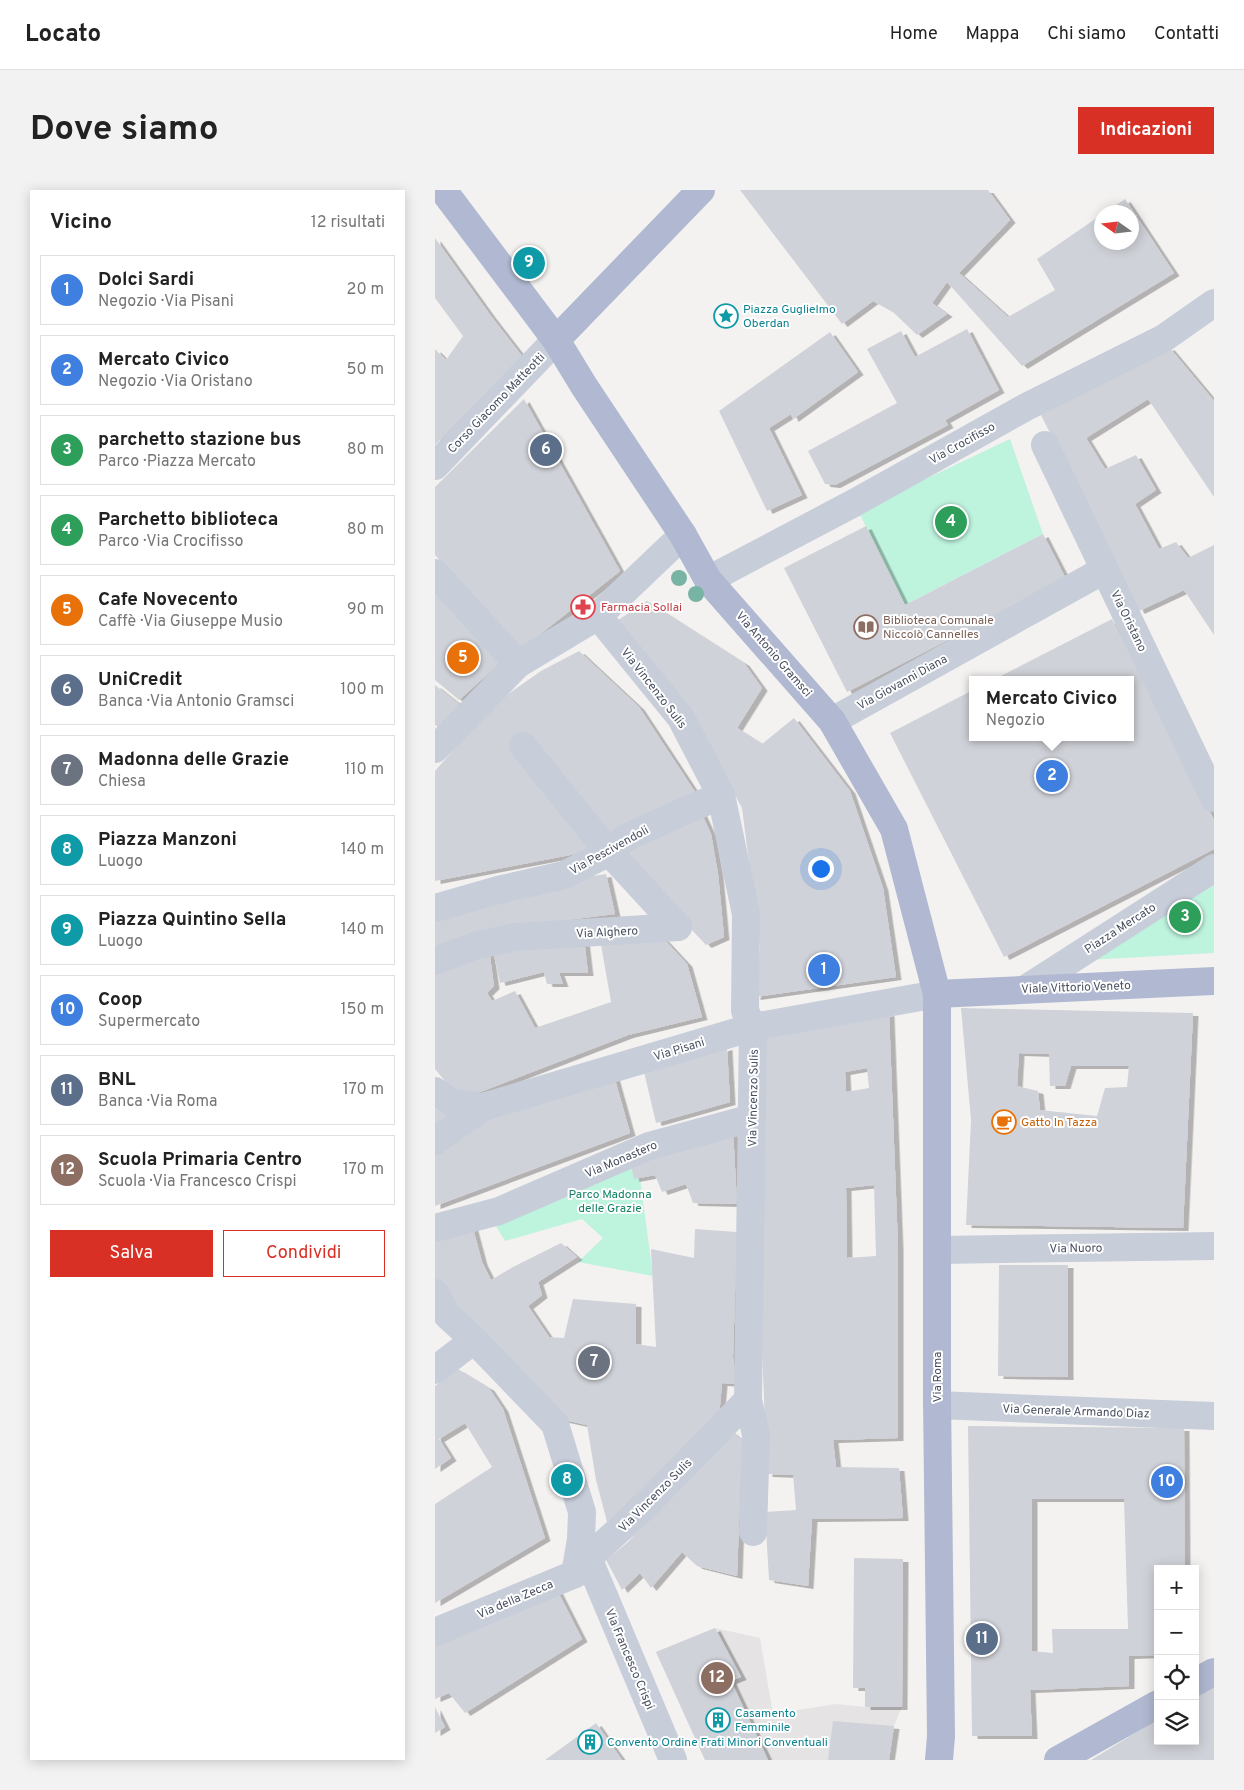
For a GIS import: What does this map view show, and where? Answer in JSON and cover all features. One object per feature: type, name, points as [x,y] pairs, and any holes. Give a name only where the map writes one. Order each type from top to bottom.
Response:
[{"type":"main road","name":"Via Antonio Gramsci","points":[[443,190],[556,340],[584,386],[683,535],[708,580],[832,721],[894,829],[937,994]]},
{"type":"main road","points":[[556,340],[701,190]]},
{"type":"main road","name":"Viale Vittorio Veneto","points":[[937,994],[1027,988],[1214,981]]},
{"type":"main road","name":"Via Roma","points":[[937,994],[937,1405],[941,1736],[939,1760]]},
{"type":"main road","points":[[1199,1680],[1214,1672]]},
{"type":"main road","points":[[1058,1760],[1154,1706]]},
{"type":"street","name":"Via Crocifisso","points":[[708,580],[854,503],[1025,408],[1164,338],[1214,304]]},
{"type":"street","name":"Corso Giacomo Matteotti","points":[[435,466],[556,340]]},
{"type":"street","name":"Via Oristano","points":[[1045,444],[1214,798]]},
{"type":"street","points":[[435,749],[518,664],[598,616],[683,535]]},
{"type":"street","name":"Via Giovanni Diana","points":[[832,721],[1104,570]]},
{"type":"street","points":[[435,572],[518,664]]},
{"type":"street","name":"Via Vincenzo Sulis","points":[[582,1566],[642,1509],[748,1400],[753,1026],[745,1011],[746,914],[721,795],[681,718],[598,616]]},
{"type":"street","points":[[523,746],[608,851]]},
{"type":"street","name":"Via Pescivendoli","points":[[435,908],[498,890],[564,875],[608,851],[627,837],[721,795]]},
{"type":"street","name":"Via Alghero","points":[[435,961],[474,946],[516,937],[679,928],[608,851]]},
{"type":"street","name":"Piazza Mercato","points":[[1027,988],[1214,868]]},
{"type":"street","name":"Via Pisani","points":[[435,1141],[483,1107],[753,1026],[937,994]]},
{"type":"street","points":[[435,1091],[451,1102],[483,1107]]},
{"type":"street","name":"Via Monastero","points":[[435,1228],[499,1211],[649,1146],[752,1118]]},
{"type":"street","name":"Via Nuoro","points":[[937,1250],[1214,1246]]},
{"type":"street","points":[[439,1309],[474,1340],[555,1424],[582,1512],[582,1566]]},
{"type":"street","points":[[435,1370],[474,1340]]},
{"type":"street","points":[[748,1400],[756,1435],[753,1532]]},
{"type":"street","name":"Via Generale Armando Diaz","points":[[937,1405],[1214,1416]]},
{"type":"street","name":"Via della Zecca","points":[[435,1632],[582,1566]]},
{"type":"street","name":"Via Francesco Crispi","points":[[582,1566],[673,1760]]},
{"type":"shaded area","points":[[715,1628],[760,1638],[773,1714],[836,1704],[865,1707],[902,1707],[894,1726],[889,1760],[705,1760],[656,1652]]},
{"type":"green space","points":[[1010,439],[1043,534],[905,605],[858,511]]},
{"type":"green space","points":[[1214,882],[1214,953],[1087,960]]},
{"type":"green space","name":"Parco Madonna delle Grazie","points":[[629,1158],[640,1178],[653,1276],[578,1262],[603,1238],[582,1219],[505,1241],[491,1218]]},
{"type":"building","points":[[740,190],[988,190],[1010,220],[959,273],[1008,317],[1055,290],[1037,259],[1094,220],[1094,250],[1139,250],[1139,220],[1174,273],[1022,366],[947,282],[932,303],[947,314],[917,335],[893,312],[873,301],[842,324]]},
{"type":"building","points":[[1125,199],[1129,205],[1116,205]]},
{"type":"building","points":[[435,238],[522,356],[435,445],[435,349],[446,360],[463,336],[435,298]]},
{"type":"building","points":[[723,309],[728,317],[719,323],[714,315]]},
{"type":"building","points":[[967,329],[999,390],[945,420],[948,425],[835,485],[825,484],[808,451],[897,403],[867,349],[901,331],[915,357]]},
{"type":"building","points":[[830,332],[858,372],[793,419],[791,414],[769,428],[802,495],[767,511],[719,411]]},
{"type":"building","points":[[1169,347],[1214,401],[1214,497],[1148,399],[1086,438],[1105,469],[1136,455],[1156,490],[1135,504],[1159,549],[1176,542],[1188,558],[1214,545],[1214,635],[1184,590],[1139,611],[1041,415]]},
{"type":"building","points":[[524,399],[620,571],[519,651],[435,555],[435,487]]},
{"type":"building","name":"Biblioteca Comunale Niccolò Cannelles","points":[[866,526],[905,605],[1043,534],[1066,579],[847,692],[784,568]]},
{"type":"building","points":[[435,592],[499,664],[459,700],[435,680]]},
{"type":"building","points":[[647,601],[744,663],[762,688],[737,728],[762,744],[794,718],[850,791],[883,888],[896,977],[755,997],[760,947],[742,808],[692,718],[612,624]]},
{"type":"building","points":[[1112,619],[1214,820],[1214,849],[1004,957],[890,733],[969,692],[969,741],[1134,741],[1134,676],[1001,676]]},
{"type":"building","points":[[579,651],[639,707],[695,792],[591,851],[435,881],[435,771],[494,704],[541,671]]},
{"type":"building","points":[[435,685],[459,704],[439,727],[435,725]]},
{"type":"building","points":[[701,812],[711,834],[718,874],[724,937],[706,945],[617,850]]},
{"type":"building","points":[[606,874],[615,914],[527,925],[435,954],[435,910],[502,890]]},
{"type":"building","points":[[660,935],[687,964],[702,1017],[628,1035],[483,1091],[458,1097],[435,1069],[435,968],[489,949],[494,986],[487,993],[492,1001],[515,991],[535,1028],[611,1002],[600,939]]},
{"type":"building","points":[[584,939],[588,973],[559,973],[563,984],[547,984],[544,972],[500,983],[494,955]]},
{"type":"building","points":[[961,1008],[1193,1013],[1183,1228],[966,1225],[971,1120]],"holes":[[[1019,1053],[1049,1054],[1050,1086],[1065,1086],[1071,1066],[1129,1066],[1127,1087],[1105,1088],[1097,1116],[1040,1110],[1038,1091],[1017,1086]]]},
{"type":"building","points":[[889,1013],[898,1248],[898,1438],[833,1440],[836,1467],[899,1468],[903,1518],[812,1519],[808,1586],[769,1580],[765,1512],[796,1510],[793,1475],[767,1474],[760,1298],[764,1035]],"holes":[[[867,1068],[869,1088],[846,1092],[845,1072]],[[874,1185],[876,1256],[847,1258],[846,1188]]]},
{"type":"building","points":[[727,1047],[730,1102],[656,1123],[644,1072]]},
{"type":"building","points":[[614,1076],[630,1133],[435,1206],[435,1148],[482,1117]]},
{"type":"building","points":[[435,1108],[451,1119],[435,1133]]},
{"type":"building","points":[[733,1130],[737,1204],[693,1203],[686,1184],[662,1192],[655,1175],[634,1179],[630,1160]]},
{"type":"building","points":[[471,1221],[482,1262],[491,1280],[561,1243],[577,1257],[538,1282],[542,1295],[528,1306],[549,1337],[564,1338],[573,1299],[636,1304],[636,1344],[656,1347],[651,1249],[694,1258],[695,1229],[737,1232],[733,1357],[737,1384],[722,1383],[719,1417],[607,1522],[596,1480],[587,1425],[555,1418],[435,1280],[435,1231]]},
{"type":"building","points":[[999,1265],[1068,1265],[1068,1377],[998,1376]]},
{"type":"building","points":[[458,1369],[489,1388],[503,1409],[545,1538],[435,1603],[435,1504],[492,1467],[465,1423],[439,1439],[451,1458],[435,1469],[435,1386]]},
{"type":"building","points":[[968,1426],[1184,1428],[1185,1565],[1154,1565],[1154,1655],[1129,1656],[1129,1686],[1030,1690],[1032,1736],[972,1736]],"holes":[[[1032,1499],[1124,1499],[1128,1629],[1052,1629],[1053,1653],[1032,1651]]]},
{"type":"building","points":[[729,1430],[742,1440],[737,1576],[697,1566],[682,1552],[651,1588],[640,1573],[622,1590],[606,1560],[628,1542]]},
{"type":"building","points":[[854,1558],[903,1559],[902,1707],[865,1707],[865,1688],[853,1688]]},
{"type":"building","points":[[556,1588],[582,1639],[465,1713],[449,1693],[435,1699],[435,1645]]},
{"type":"building","name":"Casamento Femminile","points":[[715,1628],[741,1677],[731,1681],[768,1760],[705,1760],[656,1652]]},
{"type":"building","points":[[1214,1685],[1214,1760],[1091,1760],[1154,1721],[1154,1745],[1199,1745],[1199,1694]]},
{"type":"building","points":[[435,1707],[445,1727],[435,1733]]},
{"type":"building","name":"Casamento Femminile","points":[[833,1721],[894,1726],[889,1760],[828,1760]]},
{"type":"building","name":"Convento Ordine Frati Minori Conventuali","points":[[596,1723],[622,1760],[545,1760]]},
{"type":"place","name":"Piazza Quintino Sella","points":[[529,263]]},
{"type":"place","name":"Piazza Guglielmo Oberdan","points":[[726,316]]},
{"type":"place","name":"UniCredit","points":[[546,450]]},
{"type":"place","name":"Parchetto biblioteca","points":[[951,522]]},
{"type":"place","name":"Farmacia Sollai","points":[[583,607]]},
{"type":"place","name":"Biblioteca Comunale Niccolò Cannelles","points":[[866,627]]},
{"type":"place","name":"Cafe Novecento","points":[[463,658]]},
{"type":"place","name":"Mercato Civico","points":[[1052,776]]},
{"type":"place","name":"parchetto stazione bus","points":[[1185,917]]},
{"type":"place","name":"Dolci Sardi","points":[[824,970]]},
{"type":"place","name":"Gatto In Tazza","points":[[1004,1122]]},
{"type":"place","name":"Madonna delle Grazie","points":[[594,1362]]},
{"type":"place","name":"Piazza Manzoni","points":[[567,1480]]},
{"type":"place","name":"Coop","points":[[1167,1482]]},
{"type":"place","name":"BNL","points":[[982,1639]]},
{"type":"place","name":"Scuola Primaria Centro","points":[[717,1678]]},
{"type":"place","name":"Casamento Femminile","points":[[718,1720]]},
{"type":"place","name":"Convento Ordine Frati Minori Conventuali","points":[[590,1742]]}]
